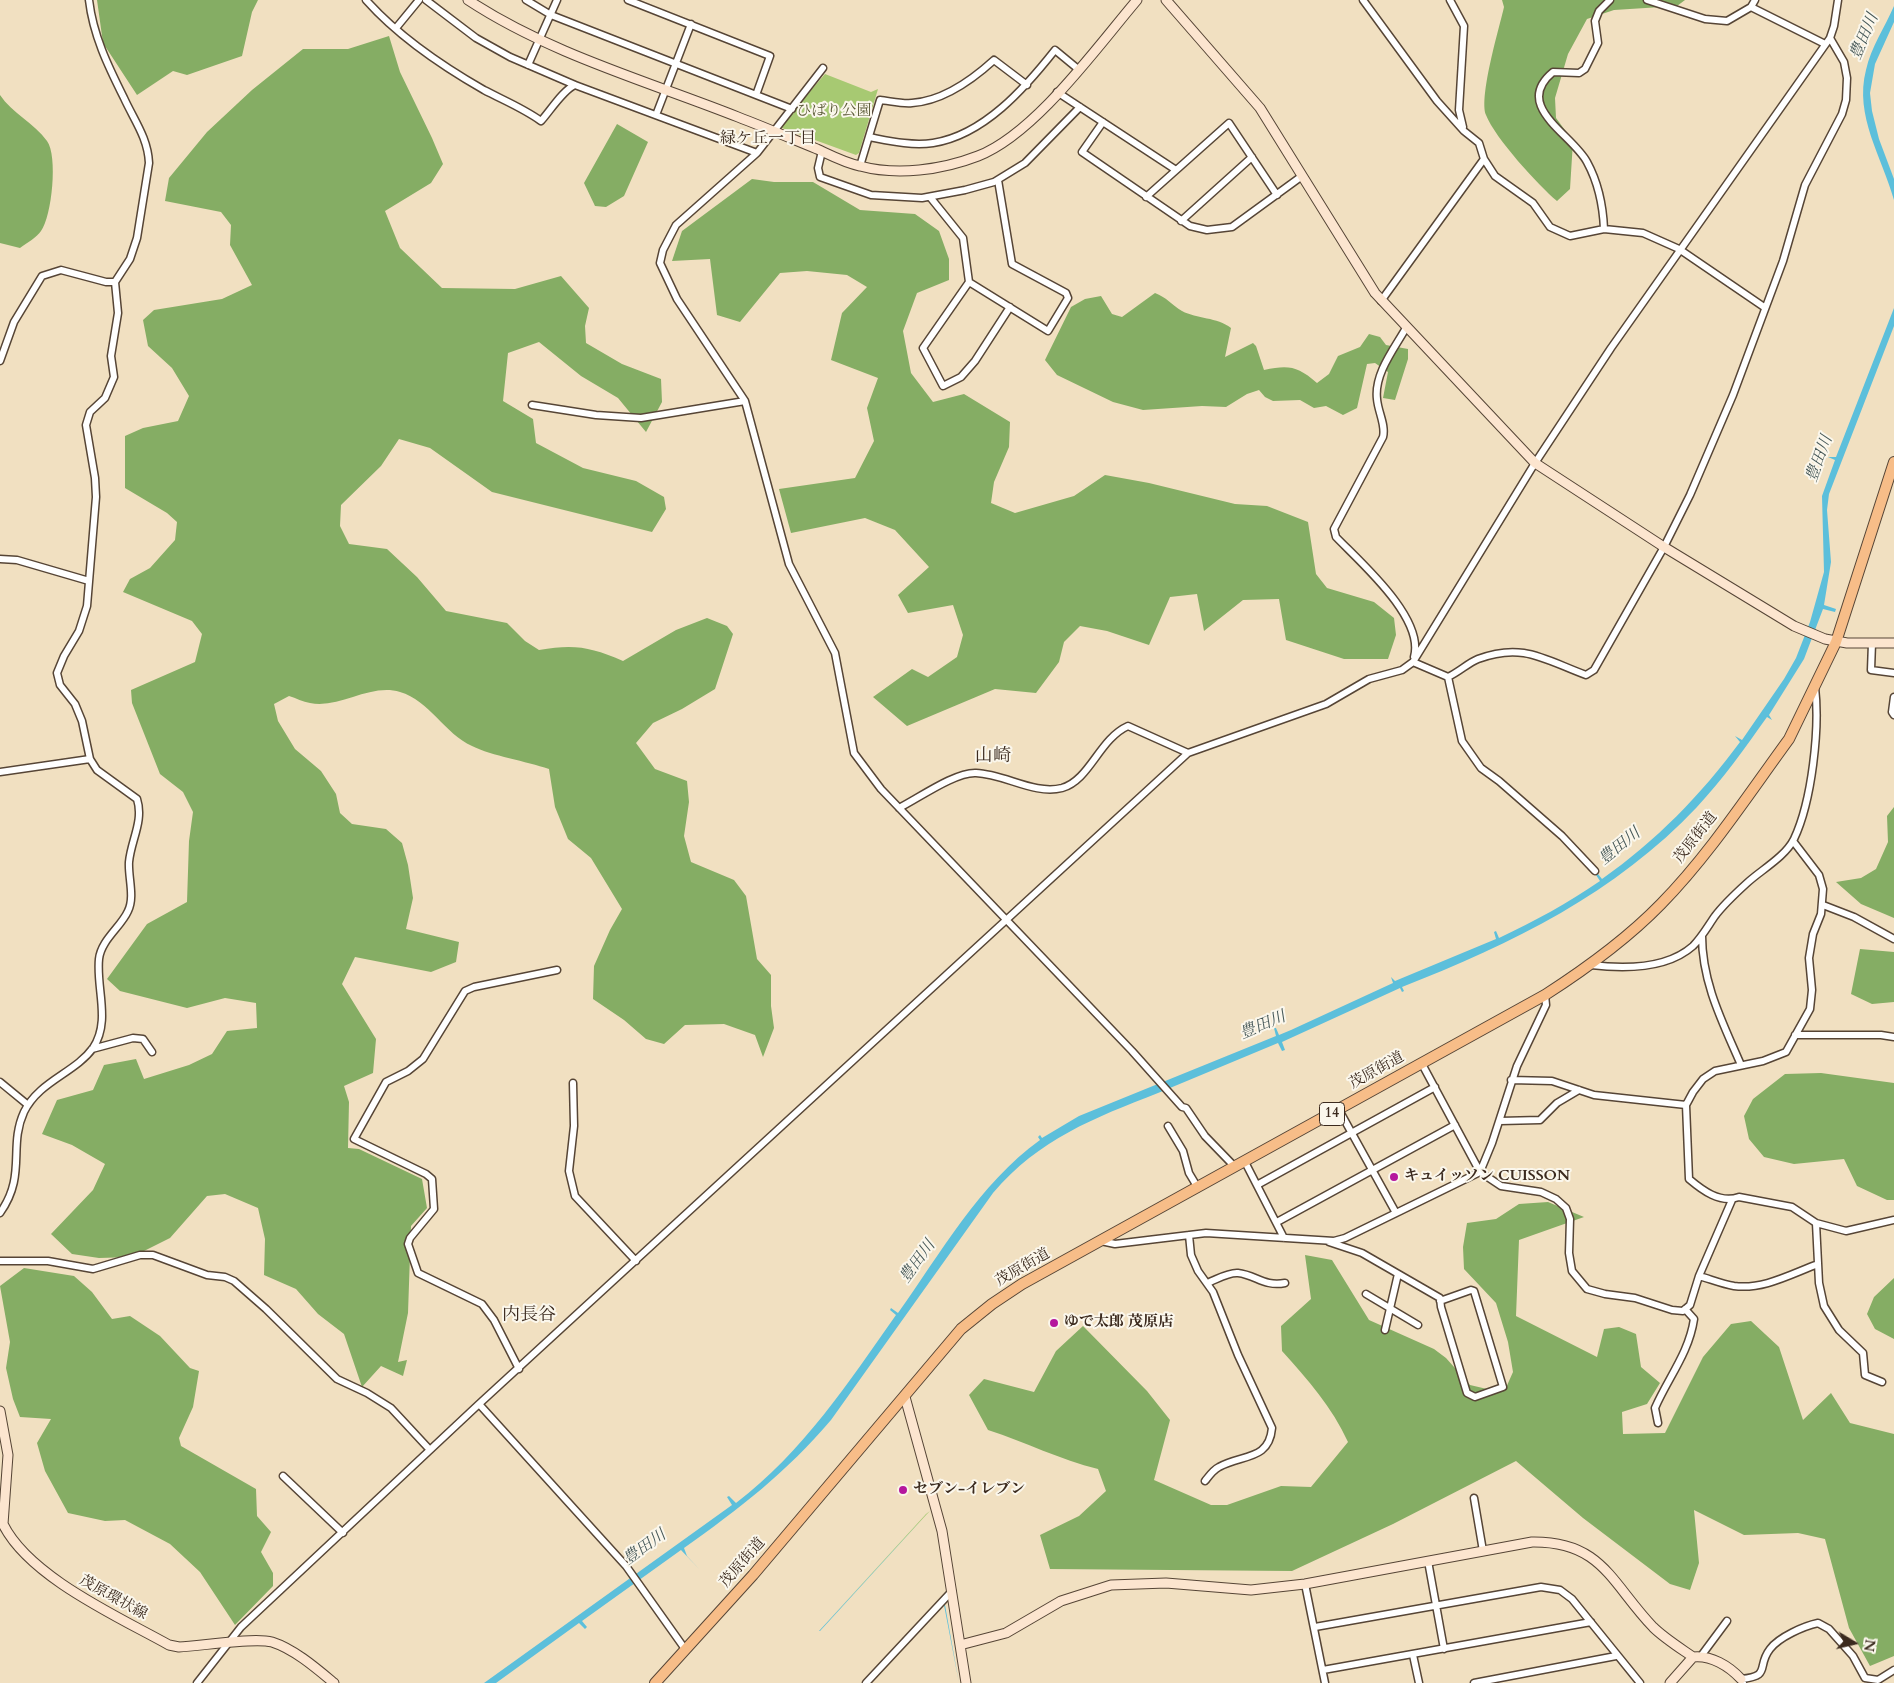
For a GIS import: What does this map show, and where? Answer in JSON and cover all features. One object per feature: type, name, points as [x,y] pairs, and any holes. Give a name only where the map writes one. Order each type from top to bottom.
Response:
[{"type":"main road","name":"茂原街道","points":[[656,1683],[753,1575],[905,1397],[935,1358],[961,1330],[992,1304],[1022,1284],[1545,995],[1591,965],[1640,925],[1663,902],[1714,840],[1789,739],[1836,642],[1894,462]]},
{"type":"street","points":[[0,1213],[7,1203],[16,1181],[18,1161],[16,1145],[21,1122],[28,1105],[37,1093],[92,1049],[100,1035],[103,1005],[98,975],[100,956],[130,907],[129,861],[140,812],[138,799],[97,770],[90,758],[82,721],[75,704],[60,685],[57,673],[64,656],[79,631],[87,606],[96,497],[95,478],[86,425],[90,412],[104,398],[114,377],[111,356],[118,313],[115,282],[130,259],[137,238],[142,214],[148,151],[140,129],[97,43],[89,0]]},
{"type":"street","points":[[366,0],[415,44],[484,90],[521,107],[541,121],[557,104],[568,88],[575,85]]},
{"type":"street","points":[[396,28],[419,0]]},
{"type":"street","points":[[426,0],[476,38],[528,65],[575,85],[757,153]]},
{"type":"street","points":[[468,0],[539,41],[860,166],[899,170],[928,169],[979,156],[1001,144],[1031,120],[1137,0]]},
{"type":"street","points":[[526,0],[551,15],[792,109]]},
{"type":"street","points":[[528,65],[557,0]]},
{"type":"street","points":[[628,0],[770,56],[756,95]]},
{"type":"street","points":[[1166,0],[1260,108],[1381,301],[1535,463],[1664,547],[1794,626],[1836,642],[1894,643]]},
{"type":"street","points":[[1363,0],[1437,101],[1464,131],[1479,142],[1484,159],[1495,176],[1533,203],[1550,227],[1570,236],[1604,229],[1643,233],[1679,249],[1764,307]]},
{"type":"street","points":[[1450,0],[1464,26],[1459,110],[1464,131]]},
{"type":"street","points":[[1604,229],[1603,206],[1598,185],[1586,160],[1548,120],[1539,98],[1544,80],[1553,72],[1579,73],[1585,68],[1598,43],[1595,21],[1599,11],[1610,0]]},
{"type":"street","points":[[1647,0],[1716,21],[1727,21],[1752,7],[1756,0]]},
{"type":"street","points":[[198,1683],[242,1627],[430,1450],[1006,918],[1188,753],[1326,704],[1369,679],[1402,670],[1413,662],[1535,463],[1679,249],[1830,38],[1838,0]]},
{"type":"street","points":[[1752,7],[1825,44]]},
{"type":"street","points":[[656,114],[691,24]]},
{"type":"street","points":[[1448,677],[1478,660],[1518,650],[1562,664],[1586,675],[1594,670],[1664,547],[1690,496],[1733,395],[1764,307],[1783,261],[1805,185],[1842,114],[1846,100],[1847,78],[1844,62],[1830,38]]},
{"type":"street","points":[[869,137],[905,144],[934,143],[981,123],[1017,96],[1055,50],[1078,68]]},
{"type":"street","points":[[860,166],[880,100],[912,103],[937,97],[976,77],[994,60],[1027,84]]},
{"type":"street","points":[[823,68],[757,153],[676,225],[660,258],[660,263],[677,299],[745,401],[789,564],[835,654],[854,753],[881,789],[1006,918],[1178,1103],[1186,1108],[1205,1136],[1235,1167]]},
{"type":"street","points":[[1057,92],[1176,170]]},
{"type":"street","points":[[822,151],[818,168],[820,177],[833,183],[870,195],[930,197],[965,190],[998,180],[1025,163],[1080,107]]},
{"type":"street","points":[[1103,122],[1082,152],[1181,221],[1201,229],[1221,230],[1232,227],[1302,176]]},
{"type":"street","points":[[1146,197],[1229,123],[1277,195]]},
{"type":"street","points":[[1181,221],[1252,157]]},
{"type":"street","points":[[1381,301],[1484,159]]},
{"type":"street","points":[[969,282],[1048,331],[1068,298],[1066,293],[1012,264],[998,180]]},
{"type":"street","points":[[930,197],[963,238],[969,282],[923,348],[943,386],[961,377],[975,361],[1010,307]]},
{"type":"street","points":[[0,361],[14,322],[42,276],[60,270],[106,282],[115,282]]},
{"type":"street","points":[[1406,328],[1377,382],[1377,399],[1385,430],[1383,437],[1334,529],[1336,537],[1373,573],[1396,601],[1407,621],[1417,648],[1413,662]]},
{"type":"street","points":[[532,405],[596,415],[641,418],[745,401]]},
{"type":"street","points":[[0,559],[17,560],[89,581]]},
{"type":"street","points":[[1872,643],[1871,670],[1894,673]]},
{"type":"street","points":[[1413,662],[1448,677]]},
{"type":"street","points":[[1448,677],[1462,741],[1480,768],[1499,780],[1562,836],[1595,871]]},
{"type":"street","points":[[1591,965],[1630,966],[1667,961],[1692,946],[1702,936],[1716,915],[1793,840],[1806,797],[1813,762],[1818,704],[1815,684]]},
{"type":"street","points":[[1894,698],[1892,712],[1894,715]]},
{"type":"street","points":[[899,808],[959,776],[976,773],[1045,790],[1075,783],[1118,730],[1128,726],[1188,753]]},
{"type":"street","points":[[0,772],[90,758]]},
{"type":"street","points":[[1793,840],[1819,875],[1823,888],[1823,905],[1813,934],[1809,958],[1812,990],[1810,1009],[1786,1052],[1776,1057],[1715,1071],[1703,1079],[1686,1105],[1688,1179],[1706,1193],[1732,1200],[1739,1197],[1792,1207],[1816,1223],[1846,1231],[1894,1220]]},
{"type":"street","points":[[1823,905],[1854,917],[1894,939]]},
{"type":"street","points":[[1702,936],[1704,964],[1709,988],[1741,1065]]},
{"type":"street","points":[[519,1369],[494,1320],[482,1304],[418,1273],[408,1244],[410,1238],[434,1209],[432,1179],[354,1139],[386,1082],[408,1071],[423,1059],[465,991],[474,987],[557,970]]},
{"type":"street","points":[[1101,1241],[1115,1244],[1189,1235],[1230,1233],[1326,1241],[1345,1238],[1480,1172],[1500,1121],[1511,1080],[1546,1005],[1545,995]]},
{"type":"street","points":[[1795,1034],[1881,1035],[1894,1037]]},
{"type":"street","points":[[92,1049],[133,1038],[143,1040],[152,1052]]},
{"type":"street","points":[[1422,1064],[1480,1172],[1501,1186],[1540,1192],[1556,1199],[1566,1208],[1570,1219],[1569,1253],[1572,1271],[1587,1289],[1605,1294],[1635,1298],[1672,1310],[1683,1311],[1690,1305],[1699,1276],[1732,1200]]},
{"type":"street","points":[[1511,1080],[1552,1081],[1594,1095],[1686,1105]]},
{"type":"street","points":[[0,1082],[28,1105]]},
{"type":"street","points":[[573,1083],[574,1126],[569,1171],[575,1196],[636,1261]]},
{"type":"street","points":[[1257,1185],[1434,1087]]},
{"type":"street","points":[[1500,1121],[1540,1120],[1557,1104],[1580,1090]]},
{"type":"street","points":[[1339,1110],[1396,1213]]},
{"type":"street","points":[[1277,1222],[1455,1124]]},
{"type":"street","points":[[1168,1126],[1184,1151],[1189,1173],[1198,1188]]},
{"type":"street","points":[[1245,1162],[1284,1238]]},
{"type":"street","points":[[1816,1223],[1818,1264],[1824,1306],[1839,1330],[1863,1353],[1865,1374],[1882,1382]]},
{"type":"street","points":[[1189,1235],[1191,1255],[1213,1292],[1238,1355],[1272,1428],[1271,1437],[1262,1452],[1219,1467],[1204,1481]]},
{"type":"street","points":[[1326,1241],[1362,1253],[1440,1301],[1467,1393],[1475,1397],[1504,1388],[1474,1291],[1471,1290],[1440,1301]]},
{"type":"street","points":[[0,1261],[48,1261],[92,1270],[140,1255],[152,1255],[207,1275],[225,1277],[234,1281],[266,1309],[337,1379],[367,1393],[391,1408],[430,1450]]},
{"type":"street","points":[[1699,1276],[1734,1286],[1753,1286],[1770,1283],[1818,1264]]},
{"type":"street","points":[[1207,1284],[1239,1273],[1265,1283],[1275,1285],[1285,1283]]},
{"type":"street","points":[[1385,1330],[1398,1274]]},
{"type":"street","points":[[1366,1294],[1418,1324]]},
{"type":"street","points":[[1658,1423],[1655,1408],[1684,1353],[1693,1326],[1694,1319],[1686,1309]]},
{"type":"street","points":[[905,1397],[936,1507],[966,1683]]},
{"type":"street","points":[[479,1404],[626,1566],[686,1649]]},
{"type":"street","name":"茂原環状線","points":[[0,1411],[8,1455],[3,1524],[32,1559],[64,1586],[169,1645],[179,1647],[228,1644],[255,1640],[272,1642],[316,1667],[334,1683]]},
{"type":"street","points":[[283,1476],[343,1533]]},
{"type":"street","points":[[1474,1498],[1483,1551]]},
{"type":"street","points":[[960,1645],[1006,1633],[1061,1600],[1111,1585],[1166,1583],[1251,1590],[1305,1584],[1532,1542],[1553,1542],[1570,1546],[1588,1555],[1604,1567],[1654,1628],[1697,1656],[1731,1668],[1742,1681],[1759,1676],[1771,1647],[1799,1630],[1818,1623],[1829,1629],[1853,1656],[1865,1678],[1878,1680],[1894,1670]]},
{"type":"street","points":[[1428,1561],[1444,1649]]},
{"type":"street","points":[[1305,1584],[1325,1683]]},
{"type":"street","points":[[1315,1627],[1541,1587],[1560,1590],[1572,1599],[1592,1622],[1616,1656],[1640,1683]]},
{"type":"street","points":[[866,1683],[952,1592]]},
{"type":"street","points":[[1670,1683],[1697,1656],[1727,1620]]},
{"type":"street","points":[[1323,1670],[1592,1622]]},
{"type":"street","points":[[1413,1655],[1419,1683]]},
{"type":"street","points":[[1474,1683],[1616,1656]]},
{"type":"green space","points":[[97,0],[258,0],[252,12],[242,56],[187,75],[173,71],[137,95],[103,43]]},
{"type":"green space","points":[[1502,0],[1685,0],[1677,6],[1614,10],[1587,19],[1568,54],[1555,98],[1556,118],[1573,141],[1570,189],[1557,201],[1518,161],[1498,136],[1486,115],[1485,93],[1487,78],[1504,7]]},
{"type":"green space","points":[[389,36],[400,72],[443,164],[431,183],[385,211],[400,248],[442,288],[515,289],[561,276],[589,308],[585,326],[586,343],[622,364],[661,379],[662,402],[646,432],[618,398],[581,376],[539,342],[508,353],[503,401],[533,419],[536,443],[583,468],[636,481],[664,497],[666,509],[652,532],[492,492],[430,448],[399,439],[381,466],[341,505],[340,526],[349,544],[387,549],[417,577],[446,611],[507,623],[525,641],[539,650],[563,647],[582,648],[623,661],[676,630],[707,618],[727,626],[733,634],[715,689],[682,709],[653,723],[636,743],[655,769],[687,781],[689,802],[684,836],[691,862],[734,880],[746,896],[757,959],[771,975],[771,1006],[774,1028],[763,1057],[755,1035],[724,1024],[685,1025],[664,1044],[646,1039],[624,1020],[593,999],[594,966],[610,930],[622,909],[591,858],[568,839],[555,807],[549,769],[489,753],[462,741],[420,702],[400,692],[378,691],[321,704],[289,696],[274,704],[278,721],[295,749],[321,771],[336,794],[340,813],[352,824],[386,829],[402,843],[408,865],[413,898],[406,929],[459,942],[456,962],[431,972],[355,957],[342,984],[376,1039],[373,1073],[344,1086],[349,1102],[348,1148],[359,1149],[422,1179],[427,1208],[411,1226],[408,1313],[398,1362],[407,1360],[403,1376],[381,1366],[362,1387],[344,1334],[318,1314],[296,1289],[264,1275],[265,1239],[258,1208],[225,1194],[207,1196],[170,1238],[132,1257],[99,1258],[72,1254],[51,1234],[93,1190],[105,1164],[72,1145],[42,1134],[57,1100],[93,1090],[104,1065],[136,1059],[144,1079],[189,1065],[212,1054],[227,1031],[257,1028],[256,1003],[225,998],[187,1008],[120,991],[107,979],[147,924],[187,902],[189,841],[193,812],[183,792],[160,774],[132,703],[131,690],[195,662],[202,634],[192,621],[123,592],[130,579],[150,568],[175,540],[177,522],[167,513],[125,488],[125,436],[143,428],[178,421],[189,396],[172,368],[148,346],[143,320],[154,310],[222,299],[252,285],[230,245],[231,225],[221,212],[165,201],[169,178],[207,132],[252,90],[303,49],[348,49]]},
{"type":"green space","name":"ひばり公園","points":[[825,74],[871,92],[878,89],[859,153],[856,155],[782,128],[782,124]]},
{"type":"green space","points":[[0,95],[47,141],[52,159],[51,200],[45,223],[37,235],[20,248],[0,243]]},
{"type":"green space","points":[[617,124],[648,142],[624,196],[606,207],[595,206],[584,183]]},
{"type":"green space","points":[[752,179],[774,182],[813,182],[860,210],[915,214],[939,231],[949,259],[949,280],[917,293],[903,331],[911,373],[933,402],[964,394],[1010,422],[1009,447],[994,482],[991,503],[1015,513],[1074,496],[1105,475],[1149,483],[1235,504],[1267,506],[1308,522],[1316,574],[1327,588],[1374,602],[1394,618],[1396,635],[1388,659],[1344,659],[1286,640],[1279,599],[1243,600],[1204,631],[1197,594],[1170,597],[1149,645],[1107,631],[1080,626],[1064,642],[1059,662],[1036,693],[995,689],[907,726],[873,697],[912,669],[928,677],[957,657],[963,635],[953,605],[908,613],[898,595],[929,567],[895,530],[865,518],[791,533],[779,489],[855,478],[874,441],[867,408],[878,378],[831,360],[842,313],[867,287],[847,275],[807,271],[780,273],[740,322],[717,315],[710,259],[672,261],[682,231]]},
{"type":"green space","points":[[1155,293],[1182,311],[1220,322],[1231,328],[1225,357],[1253,343],[1256,346],[1264,370],[1292,368],[1304,373],[1317,383],[1329,374],[1338,356],[1360,347],[1369,334],[1380,337],[1386,345],[1408,349],[1408,359],[1395,400],[1383,398],[1388,372],[1375,363],[1367,364],[1357,408],[1343,415],[1326,406],[1314,408],[1300,400],[1273,401],[1265,397],[1259,390],[1247,394],[1226,407],[1202,406],[1143,410],[1113,402],[1057,375],[1045,360],[1071,307],[1085,299],[1101,296],[1112,314],[1122,317]]},
{"type":"green space","points":[[1894,807],[1894,918],[1861,904],[1836,882],[1861,878],[1876,869],[1888,842],[1887,816]]},
{"type":"green space","points":[[1860,949],[1894,952],[1894,1002],[1872,1004],[1851,994]]},
{"type":"green space","points":[[1821,1073],[1894,1083],[1894,1200],[1887,1200],[1857,1186],[1844,1159],[1794,1164],[1764,1157],[1749,1139],[1744,1116],[1753,1099],[1785,1074]]},
{"type":"green space","points":[[1548,1202],[1584,1217],[1519,1240],[1516,1316],[1597,1357],[1604,1329],[1619,1327],[1636,1334],[1641,1367],[1660,1383],[1647,1404],[1622,1412],[1623,1434],[1665,1433],[1703,1357],[1731,1324],[1751,1321],[1779,1347],[1803,1420],[1831,1393],[1850,1423],[1894,1434],[1894,1656],[1870,1666],[1849,1628],[1825,1539],[1798,1533],[1744,1535],[1694,1510],[1699,1563],[1690,1590],[1670,1584],[1583,1518],[1516,1461],[1393,1524],[1292,1571],[1050,1569],[1040,1535],[1079,1516],[1106,1491],[1098,1469],[1070,1461],[988,1430],[969,1395],[984,1379],[1034,1392],[1056,1351],[1083,1326],[1147,1391],[1170,1420],[1154,1480],[1211,1505],[1227,1505],[1281,1486],[1311,1487],[1348,1442],[1327,1405],[1282,1351],[1281,1326],[1311,1299],[1305,1255],[1332,1260],[1369,1320],[1434,1349],[1446,1358],[1470,1385],[1487,1389],[1505,1390],[1513,1372],[1508,1342],[1496,1303],[1464,1269],[1463,1247],[1467,1223],[1496,1219],[1519,1204]]},
{"type":"green space","points":[[24,1268],[74,1276],[92,1292],[112,1319],[130,1316],[160,1336],[190,1368],[199,1371],[193,1407],[179,1438],[181,1446],[256,1489],[257,1516],[271,1532],[261,1552],[273,1573],[273,1586],[235,1625],[200,1572],[170,1544],[125,1520],[105,1521],[68,1513],[45,1471],[37,1443],[51,1419],[20,1417],[13,1399],[6,1368],[10,1342],[0,1286]]},
{"type":"green space","points":[[1894,1278],[1894,1339],[1875,1329],[1867,1314],[1874,1297]]},
{"type":"green space","points":[[930,1511],[927,1514],[819,1631],[926,1514]]},
{"type":"water","points":[[1894,6],[1894,22],[1875,64],[1870,93],[1879,139],[1894,179],[1894,200],[1866,120],[1863,87],[1871,53]]},
{"type":"water","points":[[1894,308],[1894,326],[1829,494],[1827,510],[1831,562],[1824,605],[1836,609],[1835,612],[1823,609],[1804,659],[1769,715],[1772,720],[1767,717],[1716,785],[1666,838],[1597,890],[1522,934],[1483,953],[1402,987],[1404,991],[1402,992],[1400,988],[1282,1042],[1285,1050],[1282,1051],[1278,1043],[1090,1121],[1049,1144],[1029,1158],[993,1193],[831,1420],[762,1489],[684,1548],[687,1556],[700,1570],[681,1550],[582,1621],[587,1627],[585,1629],[579,1623],[496,1683],[484,1683],[732,1505],[727,1497],[729,1496],[736,1503],[783,1462],[842,1391],[878,1341],[896,1315],[890,1310],[891,1308],[898,1313],[962,1220],[998,1177],[1040,1140],[1038,1137],[1040,1135],[1042,1138],[1079,1116],[1276,1036],[1274,1028],[1276,1028],[1279,1035],[1291,1030],[1393,983],[1391,977],[1395,981],[1496,939],[1494,932],[1496,931],[1499,938],[1525,925],[1600,881],[1596,875],[1598,874],[1602,879],[1641,849],[1677,816],[1710,780],[1740,742],[1735,736],[1742,740],[1784,679],[1796,658],[1810,622],[1824,572],[1822,496],[1835,460],[1828,457],[1836,457]]},
{"type":"water","points":[[927,1514],[820,1631],[819,1631]]},
{"type":"water","points":[[944,1605],[945,1605],[959,1683]]},
{"type":"place","name":"キュイッソン CUISSON","points":[[1394,1177]]},
{"type":"place","name":"ゆで太郎 茂原店","points":[[1054,1323]]},
{"type":"place","name":"セブン-イレブン","points":[[903,1490]]},
{"type":"district","name":"緑ケ丘一丁目","points":[[768,139]]},
{"type":"district","name":"山崎","points":[[993,757]]},
{"type":"district","name":"内長谷","points":[[529,1316]]},
{"type":"water label","name":"豊田川","points":[[1865,37]]},
{"type":"water label","name":"豊田川","points":[[1820,459]]},
{"type":"water label","name":"豊田川","points":[[1620,847]]},
{"type":"water label","name":"豊田川","points":[[1263,1026]]},
{"type":"water label","name":"豊田川","points":[[918,1262]]},
{"type":"water label","name":"豊田川","points":[[645,1548]]}]
